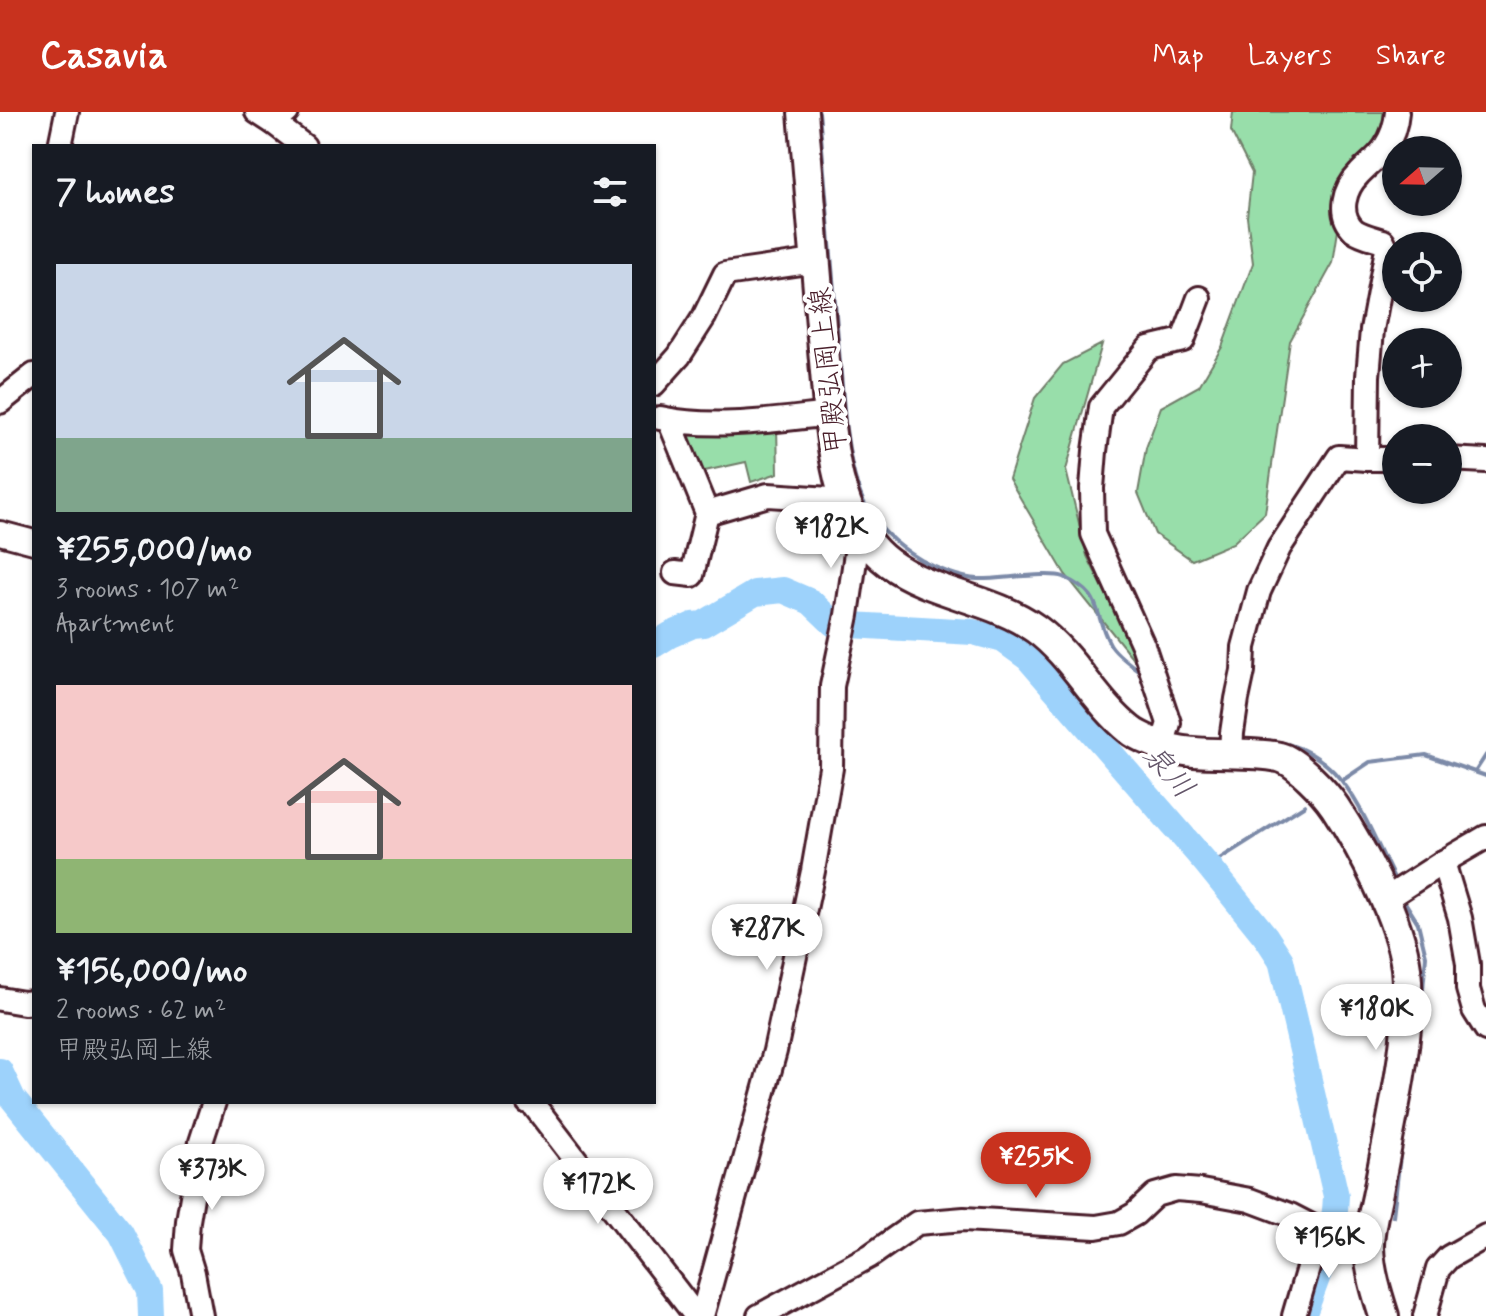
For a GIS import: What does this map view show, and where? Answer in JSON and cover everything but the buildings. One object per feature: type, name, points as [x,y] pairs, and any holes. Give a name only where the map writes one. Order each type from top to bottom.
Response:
[{"type":"main road","name":"甲殿弘岡上線","points":[[803,112],[830,414],[839,479],[863,537],[889,562],[922,581],[1006,611],[1037,630],[1069,660],[1109,710],[1133,733],[1166,734],[1189,752],[1232,743],[1283,758],[1312,779],[1333,804],[1358,846],[1401,941],[1406,969],[1405,1039],[1369,1246],[1376,1292],[1384,1316]]},
{"type":"street","points":[[60,144],[67,112]]},
{"type":"street","points":[[1367,459],[1372,330],[1387,249],[1383,241],[1353,229],[1345,216],[1344,203],[1347,188],[1384,150],[1391,138],[1397,112]]},
{"type":"street","points":[[272,116],[302,144]]},
{"type":"street","points":[[656,382],[679,356],[704,317],[725,274],[815,261]]},
{"type":"street","points":[[1166,734],[1143,645],[1093,534],[1092,488],[1101,407],[1149,348],[1183,340],[1199,298]]},
{"type":"street","points":[[0,402],[32,377]]},
{"type":"street","points":[[661,418],[700,424],[830,414]]},
{"type":"street","points":[[661,418],[707,513],[692,575],[675,573]]},
{"type":"street","points":[[1232,743],[1244,647],[1259,591],[1279,548],[1339,457],[1382,459]]},
{"type":"street","points":[[1462,460],[1486,461]]},
{"type":"street","points":[[707,513],[768,495],[846,500]]},
{"type":"street","points":[[0,533],[32,541]]},
{"type":"street","points":[[702,1316],[775,1051],[813,871],[831,768],[832,686],[846,624],[856,553],[863,537]]},
{"type":"street","points":[[1384,900],[1486,837]]},
{"type":"street","points":[[1443,862],[1460,918],[1468,964],[1468,989],[1474,1010],[1486,1029]]},
{"type":"street","points":[[0,999],[32,1002]]},
{"type":"street","points":[[201,1316],[186,1250],[201,1142],[213,1104]]},
{"type":"street","points":[[533,1104],[696,1316]]},
{"type":"street","points":[[759,1316],[870,1256],[917,1223],[964,1219],[1096,1227],[1119,1223],[1135,1214],[1155,1195],[1176,1189],[1250,1200],[1328,1233],[1369,1246]]},
{"type":"street","points":[[1294,1316],[1328,1233]]},
{"type":"street","points":[[1425,1316],[1438,1269],[1449,1257],[1486,1236]]},
{"type":"green space","points":[[1233,112],[1391,112],[1378,148],[1346,178],[1333,263],[1290,341],[1265,513],[1233,543],[1192,560],[1155,534],[1138,493],[1146,448],[1161,407],[1199,386],[1222,347],[1253,263],[1247,217],[1252,173],[1231,131]]},
{"type":"green space","points":[[1102,344],[1066,470],[1087,556],[1147,676],[1065,574],[1009,479],[1035,398],[1063,364]]},
{"type":"green space","points":[[777,426],[778,473],[751,482],[746,462],[700,472],[685,430]]},
{"type":"waterway","points":[[819,112],[845,422],[852,466],[864,502],[885,532],[901,546],[941,570],[971,579],[1057,575],[1077,584],[1092,598],[1113,648],[1142,673]]},
{"type":"waterway","name":"泉川","points":[[656,644],[693,625],[703,624],[755,593],[783,590],[811,602],[834,624],[973,632],[1003,640],[1028,658],[1207,864],[1281,960],[1336,1196],[1329,1242],[1303,1316]]},
{"type":"waterway","points":[[1249,740],[1280,742],[1305,750],[1325,764],[1357,803],[1393,876]]},
{"type":"waterway","points":[[1343,780],[1370,762],[1426,755],[1486,776]]},
{"type":"waterway","points":[[1475,772],[1486,755]]},
{"type":"waterway","points":[[1207,864],[1305,805]]},
{"type":"waterway","points":[[1403,899],[1418,923],[1426,956],[1421,1011]]},
{"type":"waterway","points":[[0,1071],[13,1099],[121,1233],[150,1291],[151,1316]]},
{"type":"waterway","points":[[1393,1216],[1402,1139]]}]
